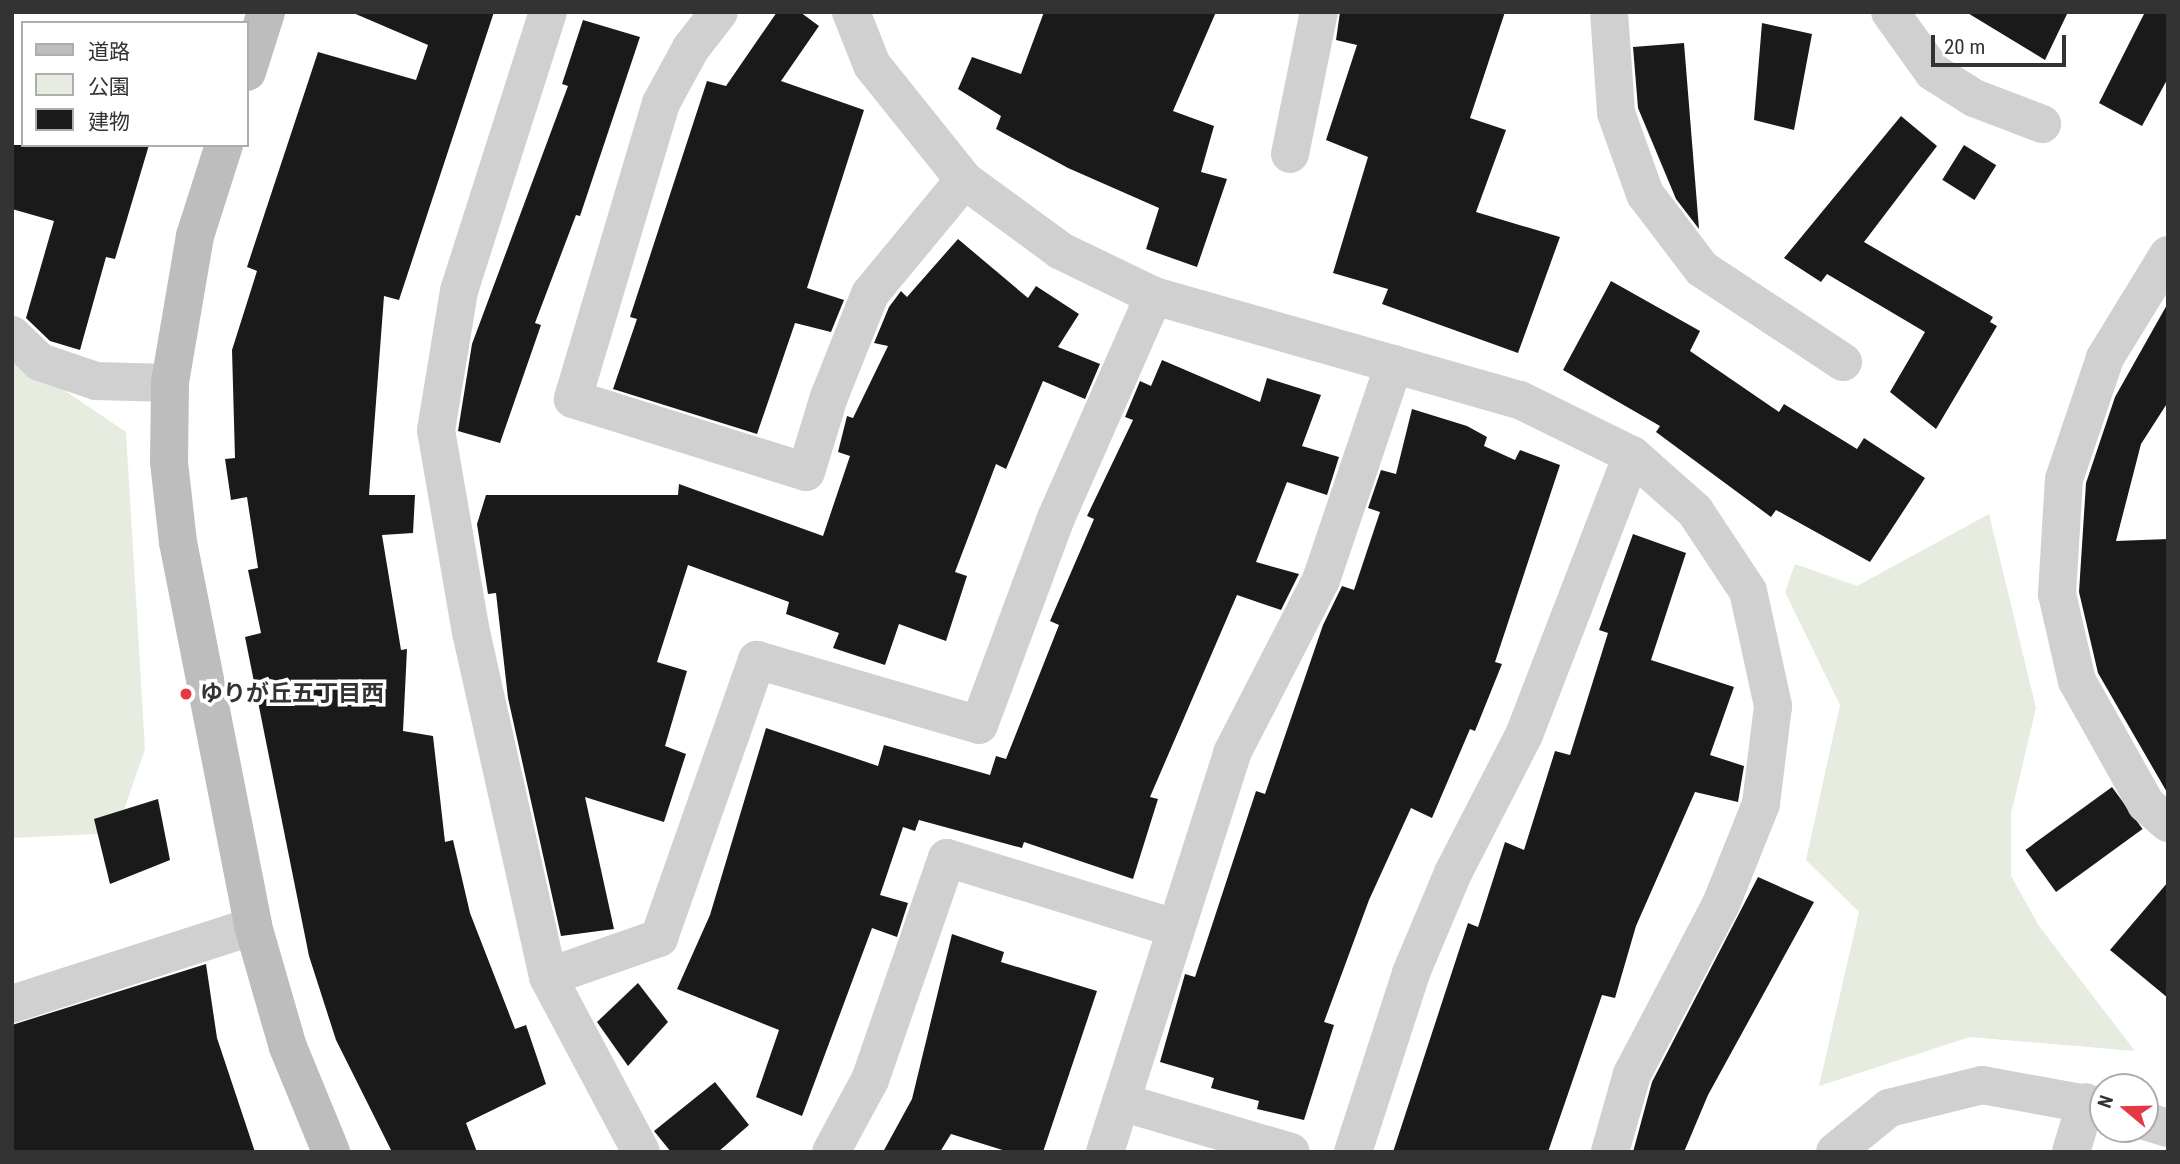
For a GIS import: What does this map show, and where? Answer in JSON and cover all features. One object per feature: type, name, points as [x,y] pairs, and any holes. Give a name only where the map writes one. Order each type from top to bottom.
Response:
[{"type":"street","points":[[248,69],[266,12]]},
{"type":"street","points":[[548,12],[459,291],[436,430],[477,659],[548,977],[638,1151]]},
{"type":"street","points":[[719,12],[691,48],[661,103],[573,399],[806,472],[829,397],[870,294],[964,180]]},
{"type":"street","points":[[851,12],[872,65],[964,180],[1061,251],[1154,296],[1520,400],[1632,455],[1695,511],[1748,591],[1773,706],[1761,804],[1721,904],[1632,1074],[1610,1152]]},
{"type":"street","points":[[1290,153],[1319,12]]},
{"type":"street","points":[[1609,12],[1616,113],[1645,194],[1702,269],[1843,362]]},
{"type":"street","points":[[1890,12],[1933,72],[1974,98],[2042,124]]},
{"type":"street","points":[[222,147],[195,236],[170,383],[169,462],[178,542],[253,926],[288,1047],[331,1152]]},
{"type":"street","points":[[2168,255],[2105,358],[2064,479],[2057,594],[2077,681],[2146,804],[2168,823]]},
{"type":"street","points":[[548,977],[659,937],[757,660],[979,725],[1056,518],[1154,296]]},
{"type":"street","points":[[12,335],[40,362],[96,381],[170,383]]},
{"type":"street","points":[[1105,1152],[1232,752],[1321,580],[1394,365]]},
{"type":"street","points":[[1353,1152],[1411,973],[1453,873],[1524,735],[1632,455]]},
{"type":"street","points":[[831,1152],[870,1080],[947,858],[1174,928]]},
{"type":"street","points":[[12,1004],[253,926]]},
{"type":"street","points":[[1835,1152],[1889,1108],[1982,1085],[2089,1104]]},
{"type":"street","points":[[1121,1102],[1291,1152]]},
{"type":"street","points":[[2071,1152],[2089,1115]]},
{"type":"green space","points":[[12,355],[126,432],[145,749],[116,833],[12,838]]},
{"type":"green space","points":[[1989,514],[2036,708],[2011,814],[2011,876],[2039,926],[2135,1051],[1970,1037],[1819,1086],[1859,912],[1806,860],[1840,705],[1785,592],[1795,564],[1857,586]]},
{"type":"building","points":[[351,12],[494,12],[399,300],[384,296],[369,495],[415,495],[413,533],[382,535],[401,650],[407,649],[403,731],[433,736],[445,842],[453,840],[470,913],[515,1029],[526,1025],[546,1084],[466,1123],[477,1152],[392,1152],[336,1040],[309,956],[245,637],[261,633],[248,570],[258,568],[247,497],[231,500],[225,459],[235,458],[232,350],[257,271],[247,267],[318,52],[416,80],[428,45]]},
{"type":"building","points":[[777,12],[800,12],[819,26],[781,81],[864,110],[807,288],[844,300],[831,332],[795,323],[757,434],[613,389],[637,319],[630,317],[707,81],[726,86]]},
{"type":"building","points":[[1044,12],[1216,12],[1173,111],[1214,126],[1201,172],[1227,179],[1197,267],[1146,249],[1159,208],[1068,168],[996,129],[1001,116],[958,89],[972,57],[1021,74]]},
{"type":"building","points":[[1340,12],[1505,12],[1470,118],[1506,130],[1476,212],[1560,237],[1518,353],[1382,304],[1388,289],[1333,273],[1368,157],[1326,140],[1357,45],[1336,40]]},
{"type":"building","points":[[1966,12],[2068,12],[2045,60]]},
{"type":"building","points":[[2145,12],[2168,12],[2168,78],[2142,126],[2099,103]]},
{"type":"building","points":[[583,20],[640,37],[580,216],[576,215],[535,323],[541,325],[500,443],[458,431],[472,344],[568,86],[562,84]]},
{"type":"building","points":[[1762,23],[1812,34],[1794,130],[1754,120]]},
{"type":"building","points":[[1684,43],[1699,229],[1676,199],[1638,108],[1633,47]]},
{"type":"building","points":[[1901,116],[1937,146],[1864,242],[1993,317],[1990,322],[1997,326],[1936,429],[1890,392],[1925,332],[1827,274],[1821,282],[1784,258]]},
{"type":"building","points":[[12,145],[148,147],[115,259],[106,257],[80,350],[50,341],[26,318],[54,221],[12,209]]},
{"type":"building","points":[[1964,145],[1996,165],[1974,200],[1942,180]]},
{"type":"building","points":[[958,239],[1028,298],[1036,286],[1079,314],[1058,347],[1100,364],[1085,399],[1043,381],[1006,469],[996,464],[955,572],[967,576],[946,641],[899,624],[885,665],[833,648],[839,633],[786,614],[789,602],[688,565],[657,662],[687,671],[665,746],[686,754],[664,822],[585,797],[614,929],[561,936],[508,698],[496,593],[488,594],[477,524],[486,495],[678,495],[679,484],[823,536],[850,456],[838,452],[847,416],[853,418],[888,346],[874,343],[889,307],[901,291],[907,297]]},
{"type":"building","points":[[1611,281],[1700,331],[1690,351],[1779,412],[1784,404],[1857,449],[1864,438],[1925,478],[1870,562],[1776,510],[1771,517],[1656,432],[1660,426],[1563,370]]},
{"type":"building","points":[[2168,303],[2168,402],[2141,444],[2116,541],[2168,539],[2168,794],[2098,673],[2079,592],[2086,483],[2115,397]]},
{"type":"building","points":[[1162,360],[1260,402],[1267,378],[1321,395],[1302,446],[1339,457],[1327,495],[1287,482],[1256,562],[1299,574],[1281,610],[1237,595],[1150,797],[1158,799],[1133,879],[1024,842],[1022,848],[919,820],[915,831],[903,827],[880,895],[908,903],[897,937],[872,928],[802,1116],[756,1097],[779,1030],[677,989],[710,915],[766,728],[878,766],[884,745],[990,775],[996,756],[1006,759],[1059,625],[1050,621],[1094,519],[1087,516],[1133,420],[1125,417],[1140,381],[1151,386]]},
{"type":"building","points":[[1412,409],[1467,426],[1487,437],[1484,446],[1515,460],[1520,450],[1560,465],[1495,662],[1502,664],[1475,731],[1470,729],[1432,818],[1411,808],[1369,900],[1324,1022],[1334,1025],[1304,1120],[1257,1109],[1259,1101],[1211,1088],[1214,1078],[1160,1062],[1185,974],[1195,977],[1256,791],[1265,794],[1323,625],[1342,586],[1354,590],[1380,512],[1368,508],[1381,470],[1396,474]]},
{"type":"building","points":[[1633,534],[1686,553],[1651,660],[1734,687],[1710,755],[1744,766],[1738,802],[1695,792],[1636,926],[1615,998],[1602,995],[1548,1152],[1393,1152],[1468,923],[1478,927],[1505,842],[1524,850],[1555,751],[1570,755],[1608,633],[1599,630]]},
{"type":"building","points":[[2112,787],[2143,829],[2056,892],[2025,850]]},
{"type":"building","points":[[158,799],[170,860],[110,884],[94,819]]},
{"type":"building","points":[[1758,877],[1814,902],[1708,1095],[1684,1152],[1633,1152],[1652,1082]]},
{"type":"building","points":[[2168,882],[2168,998],[2110,950]]},
{"type":"building","points":[[952,934],[1004,952],[1001,962],[1097,991],[1043,1152],[1009,1152],[951,1134],[940,1152],[883,1152],[912,1099]]},
{"type":"building","points":[[206,964],[217,1038],[255,1152],[12,1152],[12,1025]]},
{"type":"building","points":[[638,983],[668,1022],[628,1066],[597,1022]]},
{"type":"building","points":[[715,1082],[749,1125],[718,1152],[671,1152],[654,1131]]},
{"type":"place","name":"ゆりが丘五丁目西","points":[[186,694]]}]
